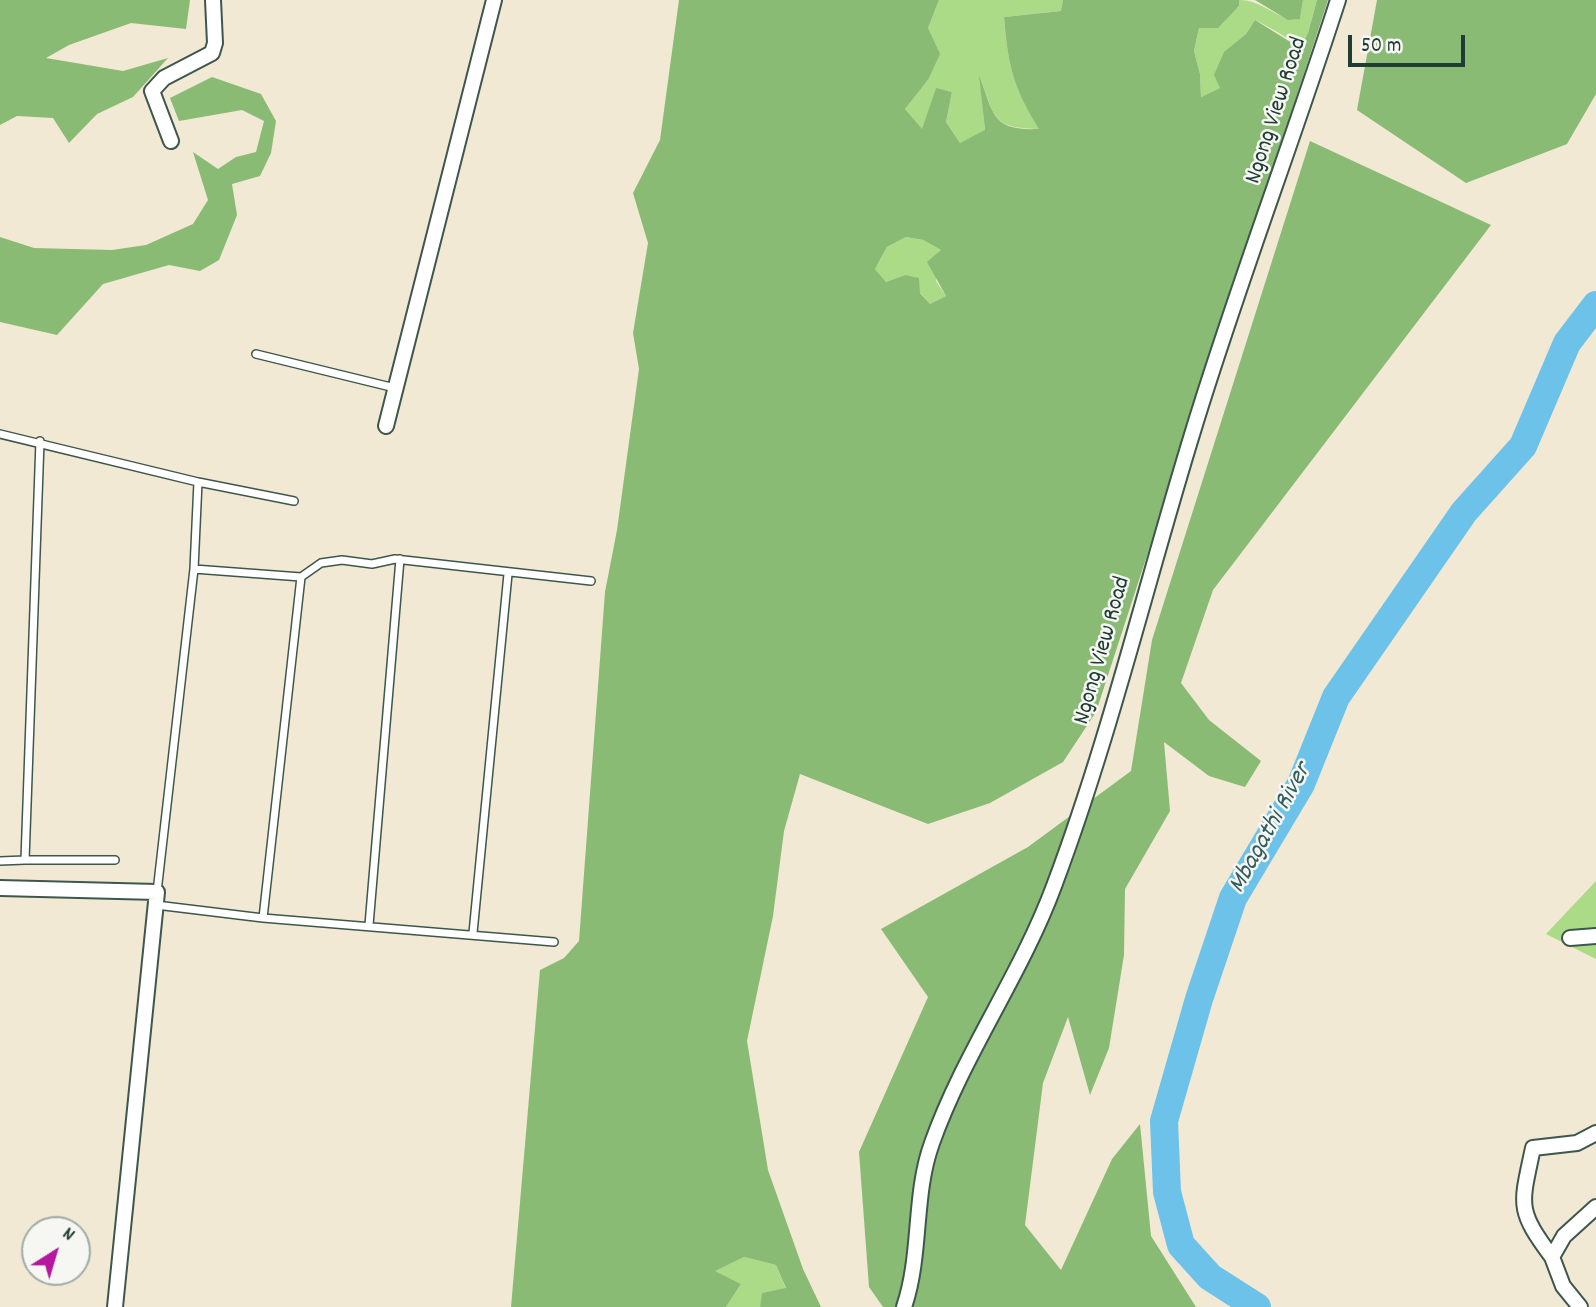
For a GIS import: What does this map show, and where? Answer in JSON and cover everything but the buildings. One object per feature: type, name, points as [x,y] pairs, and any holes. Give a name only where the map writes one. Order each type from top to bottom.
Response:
[{"type":"street","points":[[171,141],[152,91],[164,78],[212,53],[215,43],[213,0]]},
{"type":"street","points":[[386,426],[494,0]]},
{"type":"street","name":"Ngong View Road","points":[[904,1307],[912,1283],[930,1147],[954,1088],[1021,961],[1054,888],[1110,714],[1206,389],[1293,141],[1338,0]]},
{"type":"street","points":[[0,888],[157,898],[115,1307]]},
{"type":"street","points":[[1570,938],[1596,936]]},
{"type":"street","points":[[1580,1307],[1563,1286],[1552,1257],[1532,1230],[1522,1202],[1533,1148],[1577,1143],[1596,1133]]},
{"type":"street","points":[[1552,1257],[1564,1236],[1596,1208]]},
{"type":"lane","points":[[256,354],[395,388]]},
{"type":"lane","points":[[0,434],[40,441],[198,482],[294,501]]},
{"type":"lane","points":[[25,860],[40,441]]},
{"type":"lane","points":[[198,482],[194,569],[157,898],[263,918],[473,933],[554,942]]},
{"type":"lane","points":[[194,569],[301,577],[321,563],[342,560],[372,564],[400,559],[590,581]]},
{"type":"lane","points":[[369,925],[400,559]]},
{"type":"lane","points":[[473,933],[508,573]]},
{"type":"lane","points":[[263,918],[301,577]]},
{"type":"lane","points":[[0,861],[115,860]]},
{"type":"green space","points":[[0,0],[190,0],[186,29],[131,23],[69,45],[46,58],[123,71],[168,58],[133,97],[97,114],[69,143],[53,118],[17,116],[0,125]]},
{"type":"green space","points":[[679,0],[939,0],[928,28],[940,54],[928,80],[905,109],[922,129],[936,88],[952,92],[946,122],[960,143],[985,130],[979,75],[992,110],[1003,123],[1023,129],[1039,129],[1013,76],[1004,17],[1061,11],[1063,0],[1239,0],[1239,6],[1218,28],[1199,28],[1194,51],[1200,74],[1201,97],[1220,88],[1214,75],[1224,52],[1246,34],[1255,20],[1300,48],[1308,33],[1317,0],[1328,0],[1096,712],[1063,762],[990,803],[928,824],[800,774],[784,831],[773,916],[747,1041],[768,1170],[803,1269],[821,1307],[760,1307],[762,1293],[786,1288],[776,1265],[744,1257],[715,1271],[741,1284],[726,1307],[511,1307],[540,970],[564,958],[579,941],[605,592],[617,530],[639,369],[633,333],[648,243],[633,193],[660,140]],"holes":[[[906,237],[923,240],[941,250],[927,262],[946,296],[930,304],[920,293],[919,278],[905,275],[886,282],[875,269],[887,247]]]},
{"type":"green space","points":[[939,0],[1063,0],[1061,11],[1004,17],[1013,76],[1040,129],[1013,126],[998,118],[980,78],[985,131],[960,143],[946,122],[952,92],[936,89],[922,130],[905,109],[928,80],[928,28]]},
{"type":"green space","points":[[1239,0],[1256,3],[1284,17],[1300,19],[1303,0],[1317,0],[1308,33],[1299,49],[1285,37],[1255,20],[1246,34],[1224,53],[1220,88],[1201,97],[1200,74],[1194,51],[1199,28],[1239,7]]},
{"type":"green space","points":[[1255,0],[1303,0],[1300,19],[1288,20]]},
{"type":"green space","points":[[1377,0],[1596,0],[1596,94],[1567,144],[1466,183],[1357,110]]},
{"type":"green space","points":[[212,77],[261,94],[276,121],[271,153],[260,176],[232,184],[237,215],[219,260],[200,271],[169,265],[103,284],[57,335],[0,322],[0,237],[34,248],[112,250],[146,245],[193,224],[208,200],[193,152],[218,169],[236,157],[256,152],[264,121],[242,110],[179,121],[170,98]]},
{"type":"green space","points":[[1310,141],[1491,225],[1213,590],[1181,683],[1209,720],[1261,761],[1245,787],[1209,776],[1164,742],[1170,811],[1125,889],[1124,955],[1109,1048],[1090,1095],[1068,1017],[1043,1083],[1025,1225],[1061,1270],[1112,1159],[1140,1124],[1151,1236],[1196,1307],[883,1307],[869,1287],[859,1152],[928,997],[881,929],[1028,847],[1131,771],[1152,640]]},
{"type":"green space","points":[[906,237],[923,240],[941,250],[936,281],[946,296],[930,304],[905,275],[886,282],[875,269],[887,247]]},
{"type":"green space","points":[[1596,881],[1596,959],[1546,934]]},
{"type":"green space","points":[[744,1257],[776,1265],[786,1289],[763,1293],[760,1307],[726,1307],[741,1284],[714,1271]]},
{"type":"waterway","name":"Mbagathi River","points":[[1257,1307],[1210,1277],[1181,1245],[1167,1192],[1164,1121],[1199,999],[1233,898],[1301,784],[1336,697],[1464,512],[1523,446],[1567,343],[1596,305]]}]
